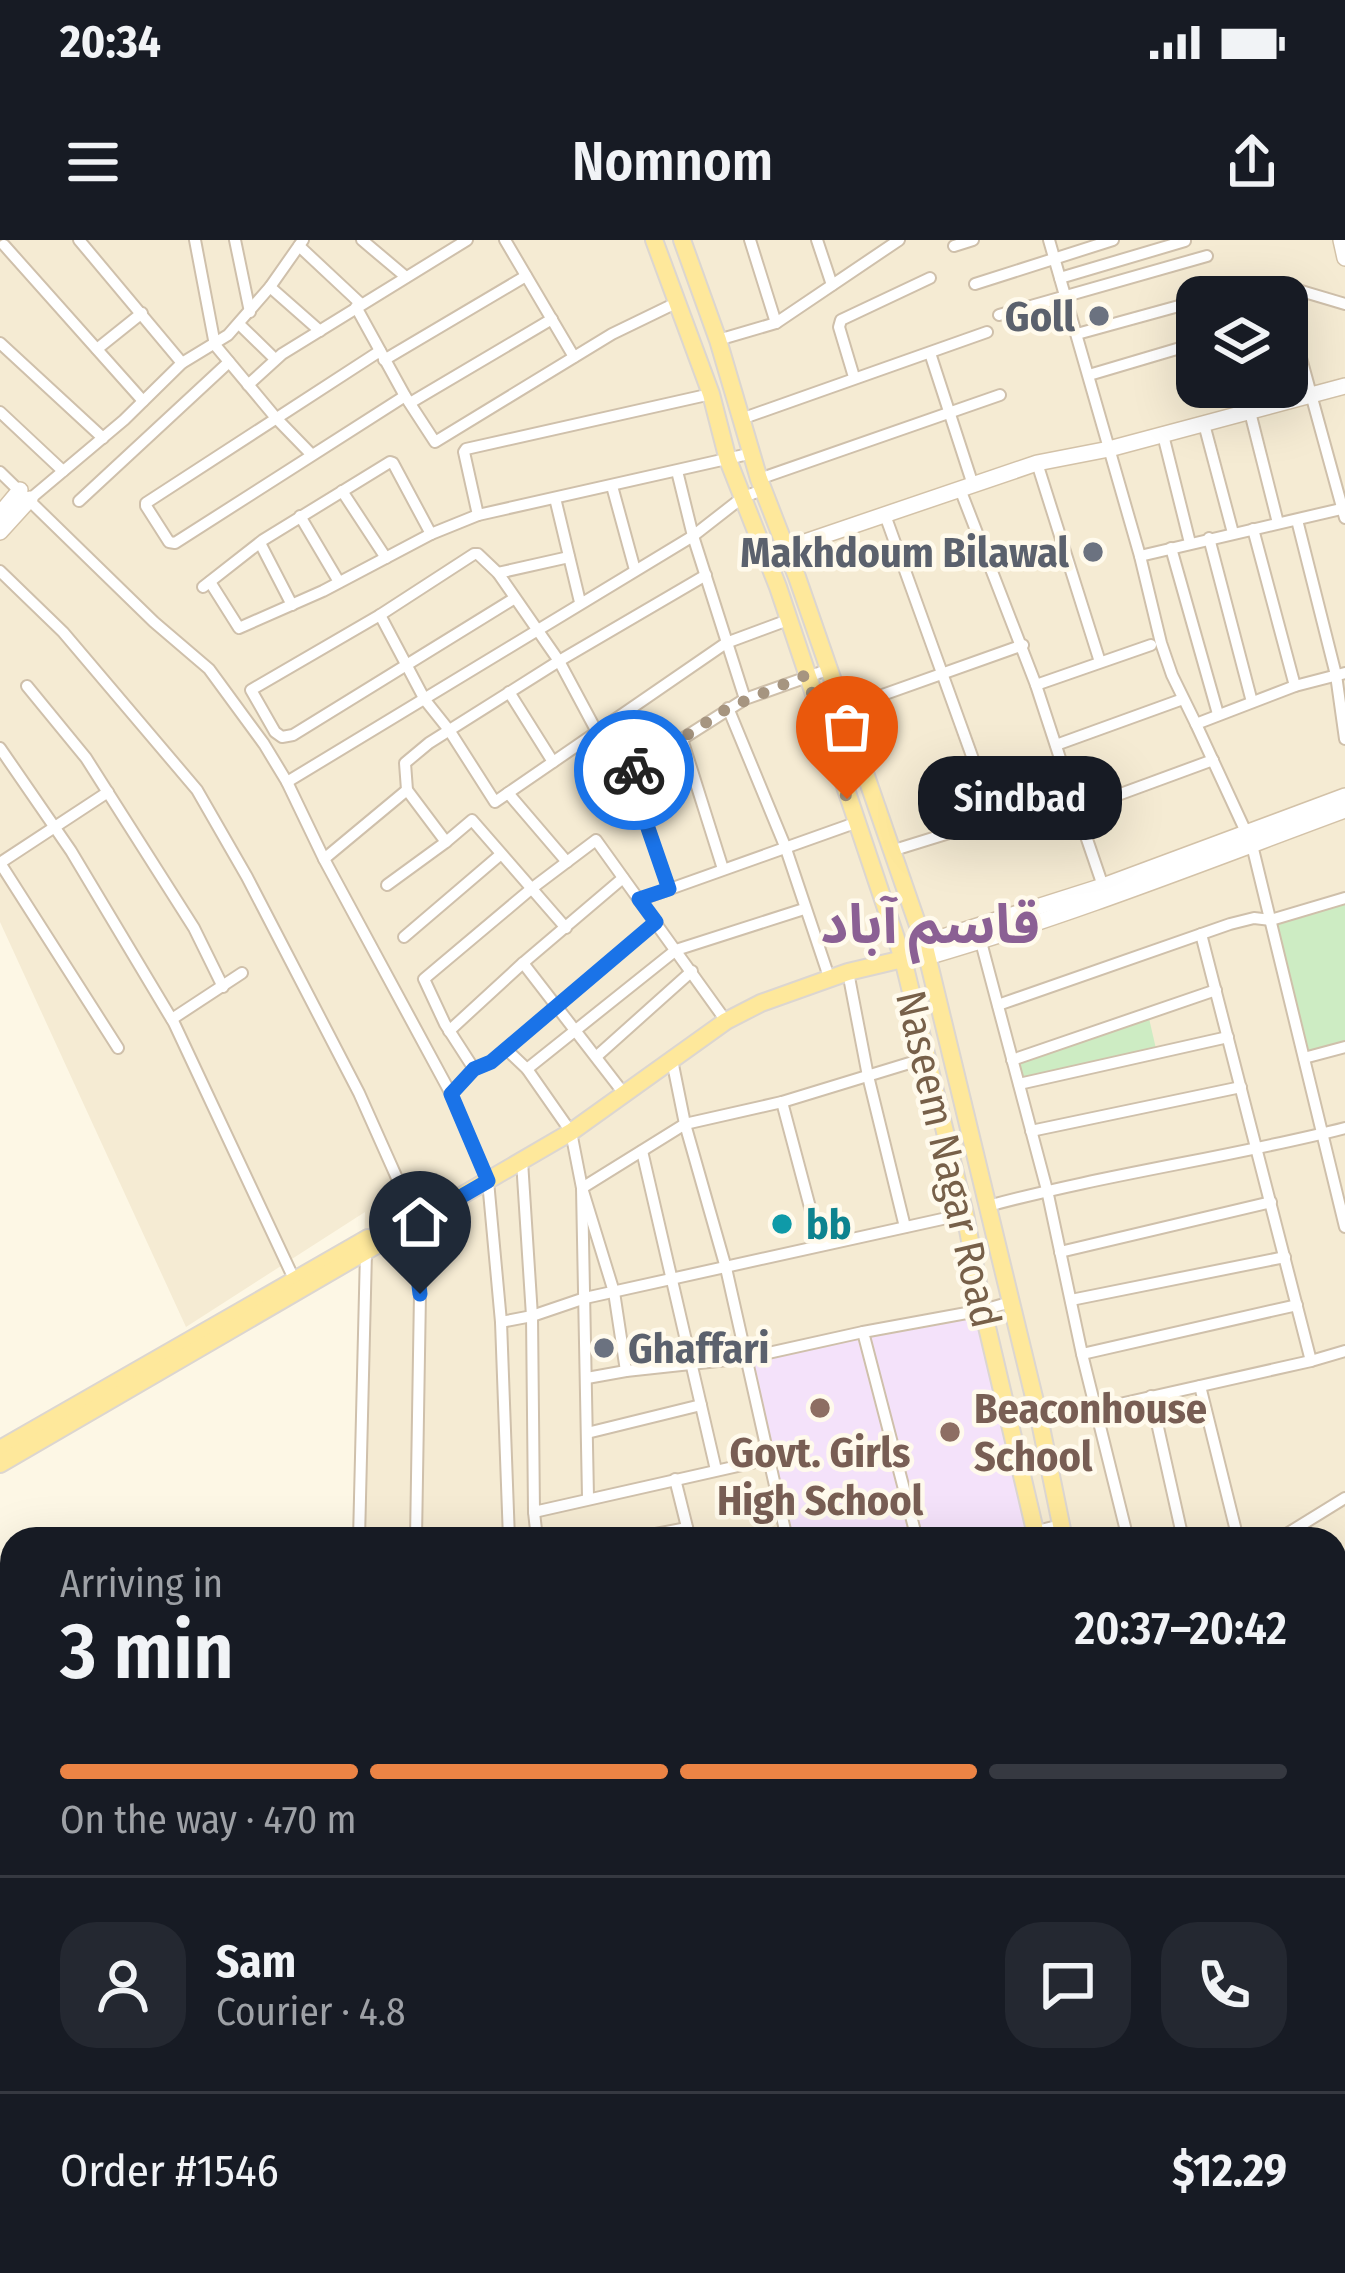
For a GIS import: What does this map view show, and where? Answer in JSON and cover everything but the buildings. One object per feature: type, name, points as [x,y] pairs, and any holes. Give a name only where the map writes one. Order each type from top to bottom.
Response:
[{"type":"main road","name":"Naseem Nagar Road","points":[[654,240],[711,394],[728,460],[788,620],[902,959],[1034,1527]]},
{"type":"main road","name":"Naseem Nagar Road","points":[[682,240],[761,484],[830,669],[925,950],[1062,1527]]},
{"type":"main road","points":[[1341,240],[1345,258]]},
{"type":"main road","points":[[787,548],[1036,464],[1345,386]]},
{"type":"main road","points":[[0,514],[25,495]]},
{"type":"main road","points":[[0,532],[25,495]]},
{"type":"main road","points":[[847,799],[871,792]]},
{"type":"main road","points":[[1250,839],[1345,796]]},
{"type":"main road","points":[[925,950],[981,942],[1250,839],[1345,810]]},
{"type":"main road","points":[[925,950],[1105,892]]},
{"type":"main road","points":[[0,1449],[294,1279],[488,1181],[571,1132],[726,1021],[760,1003],[848,972],[902,959]]},
{"type":"main road","points":[[965,1214],[988,1206]]},
{"type":"main road","points":[[0,1464],[366,1252],[412,1220]]},
{"type":"street","points":[[80,240],[182,363]]},
{"type":"street","points":[[195,240],[215,345],[311,454]]},
{"type":"street","points":[[235,240],[250,312]]},
{"type":"street","points":[[362,240],[406,277]]},
{"type":"street","points":[[248,385],[275,359],[450,244],[467,240]]},
{"type":"street","points":[[505,240],[574,357]]},
{"type":"street","points":[[750,240],[776,322]]},
{"type":"street","points":[[817,240],[832,285]]},
{"type":"street","points":[[718,340],[776,322],[885,244],[899,240]]},
{"type":"street","points":[[954,246],[974,240]]},
{"type":"street","points":[[1049,240],[1161,644],[1250,839],[1345,1227]]},
{"type":"street","points":[[975,284],[1113,240]]},
{"type":"street","points":[[1060,278],[1185,241]]},
{"type":"street","points":[[25,495],[63,471],[182,363],[215,345],[238,324],[301,243],[358,306],[435,442],[612,334],[678,302]]},
{"type":"street","points":[[4,244],[143,401]]},
{"type":"street","points":[[999,315],[1207,256]]},
{"type":"street","points":[[526,276],[276,418],[146,506],[169,542],[175,543],[311,454],[552,319]]},
{"type":"street","points":[[854,377],[841,320],[930,278]]},
{"type":"street","points":[[269,287],[320,332]]},
{"type":"street","points":[[1308,293],[1345,304]]},
{"type":"street","points":[[1077,334],[1176,308]]},
{"type":"street","points":[[97,349],[142,313]]},
{"type":"street","points":[[238,324],[275,359]]},
{"type":"street","points":[[742,419],[987,332]]},
{"type":"street","points":[[0,343],[103,438]]},
{"type":"street","points":[[1089,375],[1176,349]]},
{"type":"street","points":[[930,352],[950,411],[966,487],[1105,892]]},
{"type":"street","points":[[80,501],[229,362]]},
{"type":"street","points":[[1140,556],[1344,512],[1308,388]]},
{"type":"street","points":[[478,515],[466,449],[711,394]]},
{"type":"street","points":[[287,782],[693,536],[761,484],[1000,395]]},
{"type":"street","points":[[0,412],[63,471]]},
{"type":"street","points":[[1250,412],[1278,523]]},
{"type":"street","points":[[1204,424],[1233,533]]},
{"type":"street","points":[[1163,435],[1190,543]]},
{"type":"street","points":[[431,534],[390,462],[260,542],[206,584],[239,628],[478,515],[753,453]]},
{"type":"street","points":[[1036,464],[1100,662]]},
{"type":"street","points":[[677,471],[745,699]]},
{"type":"street","points":[[0,472],[208,669],[264,744],[451,1094],[488,1181],[501,1322],[509,1527]]},
{"type":"street","points":[[612,486],[635,569]]},
{"type":"street","points":[[342,490],[386,558]]},
{"type":"street","points":[[555,498],[580,602]]},
{"type":"street","points":[[885,514],[995,820]]},
{"type":"street","points":[[300,516],[339,583]]},
{"type":"street","points":[[1297,520],[1341,674],[1345,740]]},
{"type":"street","points":[[1253,529],[1295,686]]},
{"type":"street","points":[[1209,538],[1252,702]]},
{"type":"street","points":[[260,542],[292,605]]},
{"type":"street","points":[[1172,548],[1218,714]]},
{"type":"street","points":[[515,598],[293,735],[282,737],[275,732],[251,690],[478,554],[498,573],[560,661],[597,731]]},
{"type":"street","points":[[498,573],[569,557]]},
{"type":"street","points":[[0,571],[63,632],[197,790],[359,1093],[412,1220],[420,1294],[416,1527]]},
{"type":"street","points":[[446,842],[407,790],[405,763],[509,692],[706,575]]},
{"type":"street","points":[[380,615],[425,700],[495,802]]},
{"type":"street","points":[[387,885],[495,802],[726,643],[788,620]]},
{"type":"street","points":[[1036,685],[1151,644]]},
{"type":"street","points":[[843,709],[1023,645]]},
{"type":"street","points":[[595,796],[728,708],[830,669]]},
{"type":"street","points":[[1196,724],[1295,686],[1341,674]]},
{"type":"street","points":[[27,686],[86,758],[194,928],[223,987]]},
{"type":"street","points":[[509,692],[553,762]]},
{"type":"street","points":[[1056,746],[1184,699]]},
{"type":"street","points":[[728,708],[785,846],[830,980]]},
{"type":"street","points":[[632,710],[657,755]]},
{"type":"street","points":[[682,739],[723,869]]},
{"type":"street","points":[[0,748],[172,1019],[294,1279]]},
{"type":"street","points":[[1077,810],[1213,760]]},
{"type":"street","points":[[629,773],[669,889]]},
{"type":"street","points":[[324,860],[407,790]]},
{"type":"street","points":[[107,792],[0,863],[118,1048]]},
{"type":"street","points":[[508,793],[567,862]]},
{"type":"street","points":[[891,851],[1072,795]]},
{"type":"street","points":[[472,820],[566,928]]},
{"type":"street","points":[[639,899],[855,823]]},
{"type":"street","points":[[474,1069],[424,979],[596,840],[726,1021]]},
{"type":"street","points":[[404,937],[500,855]]},
{"type":"street","points":[[449,1031],[623,878]]},
{"type":"street","points":[[998,1005],[1201,934],[1345,898]]},
{"type":"street","points":[[527,1069],[676,950],[804,909]]},
{"type":"street","points":[[451,1094],[474,1069],[491,1062],[656,922]]},
{"type":"street","points":[[1201,934],[1311,1361]]},
{"type":"street","points":[[981,942],[1047,1190],[1125,1527]]},
{"type":"street","points":[[523,963],[626,1095]]},
{"type":"street","points":[[597,1056],[692,971]]},
{"type":"street","points":[[848,972],[905,1227]]},
{"type":"street","points":[[172,1019],[242,973]]},
{"type":"street","points":[[1012,1060],[1216,990]]},
{"type":"street","points":[[1019,1084],[1228,1037]]},
{"type":"street","points":[[1304,1058],[1345,1047]]},
{"type":"street","points":[[506,1049],[527,1069],[571,1132],[582,1188],[614,1292],[626,1371]]},
{"type":"street","points":[[582,1188],[686,1124],[782,1102],[926,1058]]},
{"type":"street","points":[[672,1060],[785,1527]]},
{"type":"street","points":[[1031,1131],[1241,1087]]},
{"type":"street","points":[[782,1102],[820,1245]]},
{"type":"street","points":[[988,1206],[1345,1128]]},
{"type":"street","points":[[642,1150],[716,1470]]},
{"type":"street","points":[[522,1160],[532,1316],[536,1527]]},
{"type":"street","points":[[582,1188],[588,1497]]},
{"type":"street","points":[[1060,1252],[1271,1202]]},
{"type":"street","points":[[501,1322],[584,1298],[965,1214]]},
{"type":"street","points":[[359,1527],[366,1252]]},
{"type":"street","points":[[1071,1300],[1285,1257]]},
{"type":"street","points":[[587,1378],[746,1358],[1011,1302]]},
{"type":"street","points":[[1082,1354],[1297,1305]]},
{"type":"street","points":[[863,1332],[914,1527]]},
{"type":"street","points":[[1040,1422],[1345,1351]]},
{"type":"street","points":[[1200,1386],[1235,1527]]},
{"type":"street","points":[[1151,1396],[1180,1527]]},
{"type":"street","points":[[587,1432],[701,1406]]},
{"type":"street","points":[[534,1512],[769,1459]]},
{"type":"street","points":[[675,1479],[687,1527]]},
{"type":"street","points":[[1298,1527],[1345,1498]]},
{"type":"shaded area","points":[[0,240],[1345,240],[1345,1527],[355,1527],[365,1212],[186,1327],[0,922]]},
{"type":"shaded area","points":[[983,1310],[1034,1527],[784,1527],[746,1358]]},
{"type":"green space","points":[[1345,898],[1345,1047],[1304,1058],[1271,920]]},
{"type":"green space","points":[[1148,1014],[1157,1053],[1019,1084],[1012,1060]]},
{"type":"way so far","points":[[634,770],[728,708],[806,675],[847,799]]},
{"type":"place","name":"Goll","points":[[1099,316]]},
{"type":"place","name":"Makhdoum Bilawal","points":[[1093,552]]},
{"type":"place","name":"Sindbad","points":[[847,799]]},
{"type":"place","name":"bb","points":[[782,1224]]},
{"type":"place","name":"Ghaffari","points":[[604,1348]]},
{"type":"place","name":"Govt. Girls High School","points":[[820,1408]]},
{"type":"place","name":"Beaconhouse School","points":[[950,1432]]},
{"type":"district","name":"قاسم آباد","points":[[930,924]]},
{"type":"route","points":[[420,1294],[412,1225],[488,1181],[451,1094],[474,1069],[491,1062],[656,922],[639,899],[669,889],[629,773],[634,770]]}]
